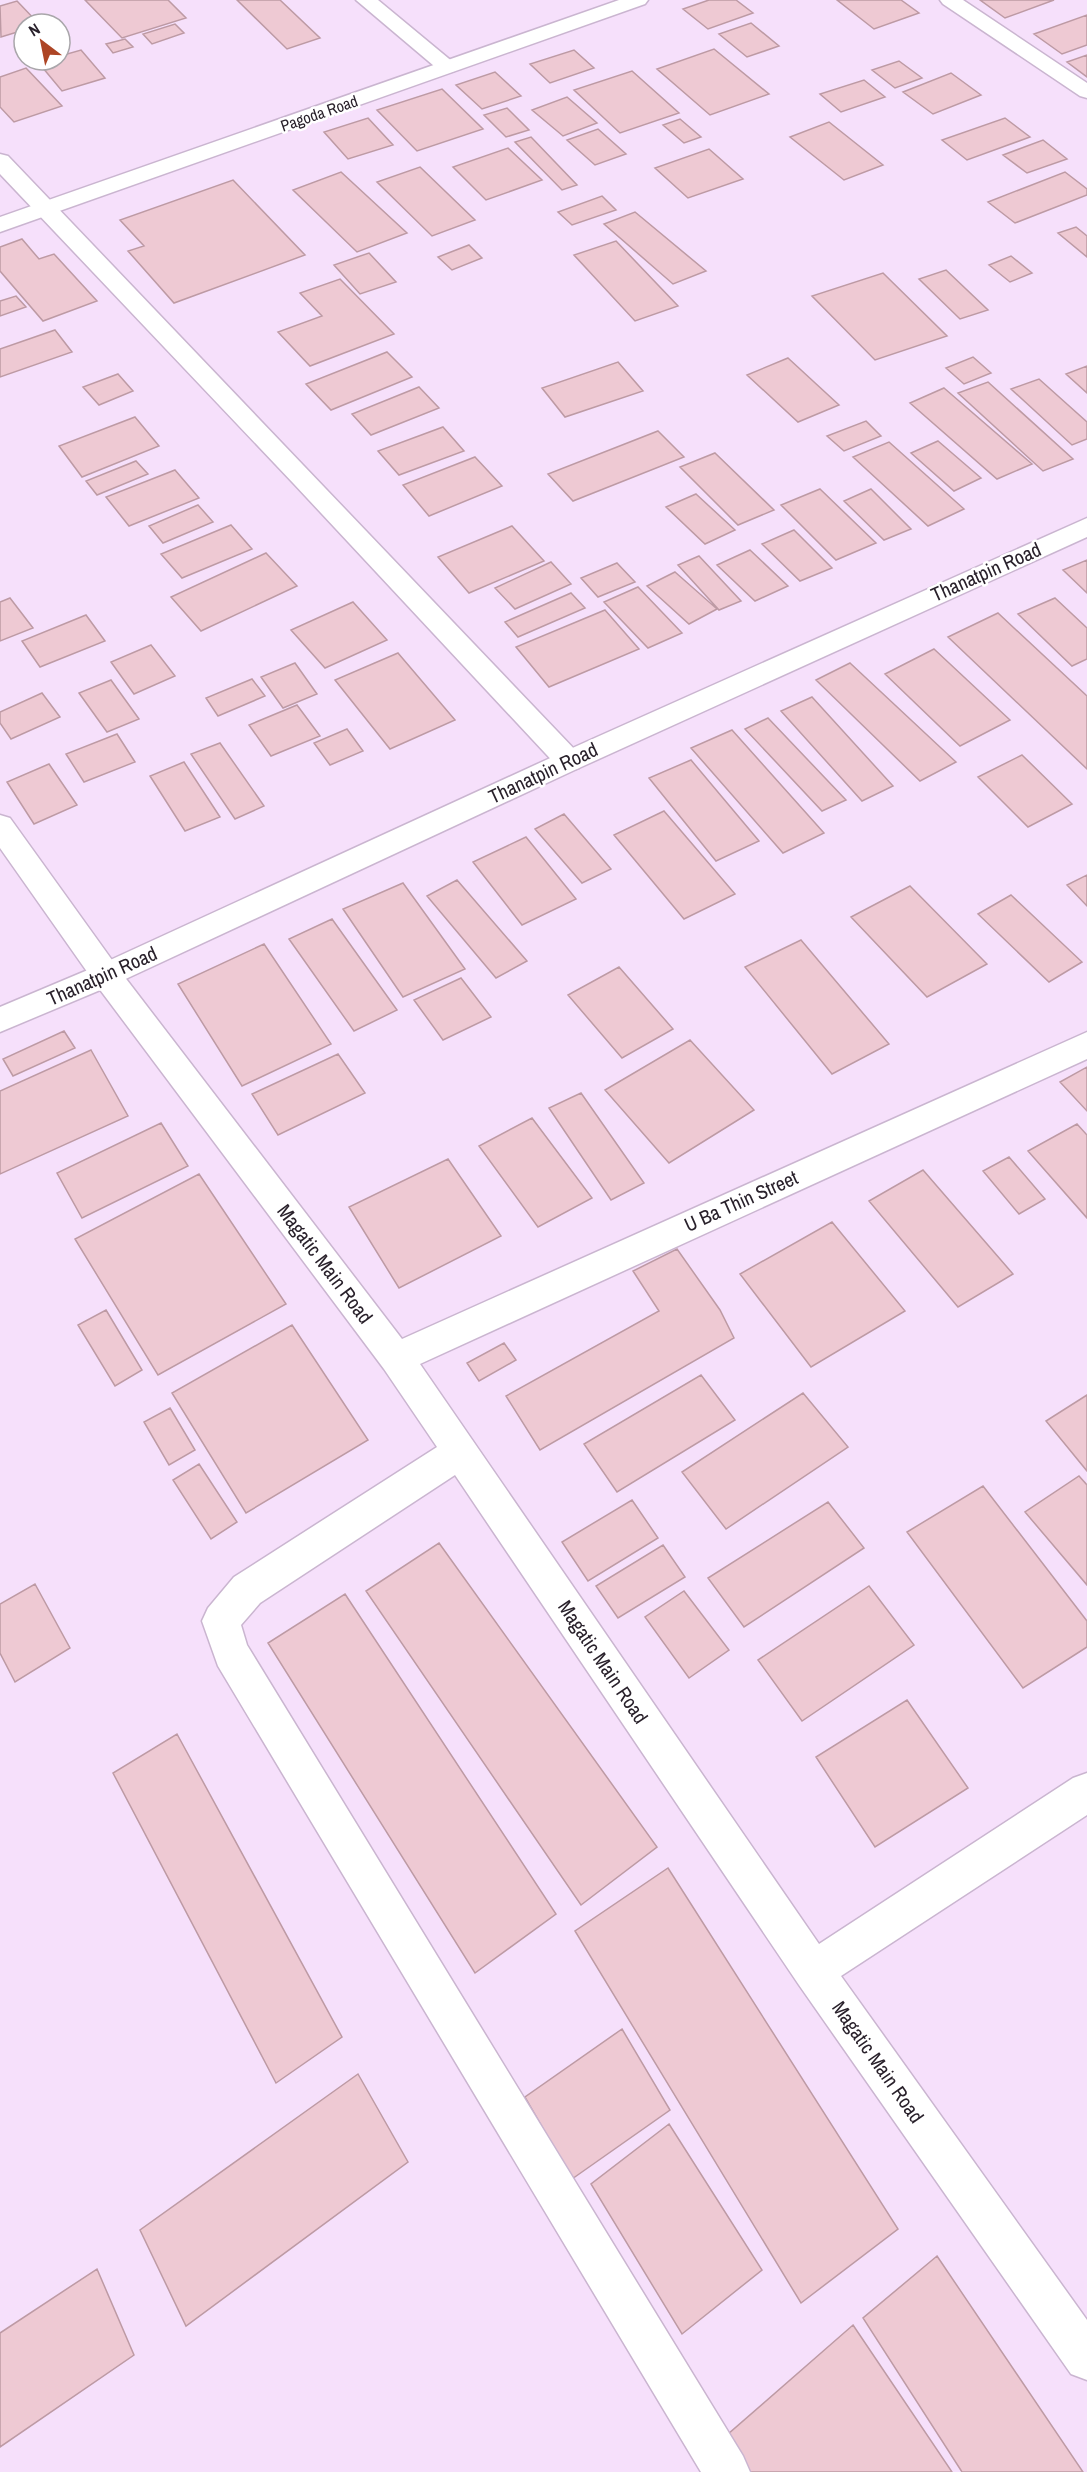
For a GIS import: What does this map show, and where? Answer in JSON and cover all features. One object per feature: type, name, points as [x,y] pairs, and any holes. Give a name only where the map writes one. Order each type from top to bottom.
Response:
[{"type":"street","points":[[366,0],[440,61]]},
{"type":"street","name":"Pagoda Road","points":[[440,61],[588,0]]},
{"type":"street","name":"Pagoda Road","points":[[0,225],[40,202],[604,5],[638,0]]},
{"type":"street","points":[[950,0],[1087,92]]},
{"type":"street","points":[[0,161],[569,761]]},
{"type":"street","name":"Pagoda Road","points":[[0,205],[40,202]]},
{"type":"street","name":"Thanatpin Road","points":[[0,1020],[106,975],[569,761],[1087,527]]},
{"type":"street","name":"Magatic Main Road","points":[[0,826],[106,975],[396,1358],[813,1971],[1087,2358]]},
{"type":"street","name":"U Ba Thin Street","points":[[396,1358],[1087,1045]]},
{"type":"street","points":[[460,1452],[247,1590],[221,1621],[231,1653],[727,2472]]},
{"type":"street","points":[[813,1971],[1087,1792]]},
{"type":"building","points":[[85,0],[168,0],[186,18],[122,38]]},
{"type":"building","points":[[237,0],[280,0],[320,38],[287,49]]},
{"type":"building","points":[[709,0],[736,0],[753,13],[708,29],[683,9]]},
{"type":"building","points":[[837,0],[901,0],[919,13],[874,29]]},
{"type":"building","points":[[980,0],[1054,0],[1005,18]]},
{"type":"building","points":[[17,1],[28,12],[12,12],[12,34],[1,37],[0,6]]},
{"type":"building","points":[[1087,15],[1087,45],[1062,54],[1034,34]]},
{"type":"building","points":[[751,23],[779,46],[747,57],[719,34]]},
{"type":"building","points":[[175,24],[184,33],[152,44],[143,34]]},
{"type":"building","points":[[125,39],[133,47],[113,53],[106,44]]},
{"type":"building","points":[[714,49],[769,94],[710,115],[657,69]]},
{"type":"building","points":[[81,50],[105,78],[62,91],[46,72],[72,72],[72,53]]},
{"type":"building","points":[[574,50],[594,68],[550,83],[530,64]]},
{"type":"building","points":[[1087,55],[1087,77],[1067,62]]},
{"type":"building","points":[[899,61],[922,78],[895,88],[872,70]]},
{"type":"building","points":[[632,71],[679,113],[620,133],[574,90]]},
{"type":"building","points":[[14,72],[30,72],[62,106],[14,122],[0,107],[0,77]]},
{"type":"building","points":[[495,72],[521,96],[482,109],[456,85]]},
{"type":"building","points":[[951,73],[981,95],[933,114],[903,92]]},
{"type":"building","points":[[864,80],[885,97],[841,112],[820,94]]},
{"type":"building","points":[[442,89],[483,129],[417,151],[377,110]]},
{"type":"building","points":[[567,97],[597,123],[563,136],[532,110]]},
{"type":"building","points":[[507,108],[529,130],[506,137],[484,115]]},
{"type":"building","points":[[368,118],[393,145],[348,159],[324,132]]},
{"type":"building","points":[[1005,118],[1030,137],[967,160],[942,140]]},
{"type":"building","points":[[680,119],[701,137],[684,143],[663,125]]},
{"type":"building","points":[[829,122],[883,165],[844,180],[790,137]]},
{"type":"building","points":[[598,129],[626,154],[595,165],[567,140]]},
{"type":"building","points":[[531,137],[577,185],[562,190],[515,142]]},
{"type":"building","points":[[1043,140],[1067,159],[1027,173],[1003,155]]},
{"type":"building","points":[[508,148],[542,180],[486,200],[453,167]]},
{"type":"building","points":[[709,149],[743,179],[688,198],[655,168]]},
{"type":"building","points":[[420,167],[475,220],[432,236],[377,182]]},
{"type":"building","points":[[341,172],[407,233],[357,252],[293,190]]},
{"type":"building","points":[[1065,172],[1087,189],[1087,195],[1015,223],[988,202]]},
{"type":"building","points":[[233,180],[305,255],[174,303],[128,251],[144,246],[120,220]]},
{"type":"building","points":[[602,196],[616,210],[572,225],[558,212]]},
{"type":"building","points":[[635,212],[706,271],[673,284],[604,224]]},
{"type":"building","points":[[1076,227],[1087,236],[1087,257],[1058,233]]},
{"type":"building","points":[[22,239],[39,259],[54,254],[97,301],[43,321],[0,271],[0,247]]},
{"type":"building","points":[[616,241],[678,306],[635,321],[574,255]]},
{"type":"building","points":[[469,245],[482,258],[452,270],[438,257]]},
{"type":"building","points":[[369,253],[396,282],[360,294],[334,265]]},
{"type":"building","points":[[1011,256],[1032,273],[1010,282],[989,265]]},
{"type":"building","points":[[946,270],[988,310],[960,319],[919,279]]},
{"type":"building","points":[[883,273],[947,336],[875,360],[812,296]]},
{"type":"building","points":[[340,279],[394,334],[310,366],[278,332],[322,316],[300,293]]},
{"type":"building","points":[[16,296],[26,307],[0,316],[0,301]]},
{"type":"building","points":[[55,330],[72,352],[0,377],[0,349]]},
{"type":"building","points":[[387,352],[412,377],[331,410],[306,384]]},
{"type":"building","points":[[973,357],[991,373],[964,384],[946,368]]},
{"type":"building","points":[[788,358],[839,405],[798,422],[747,375]]},
{"type":"building","points":[[618,362],[643,391],[565,417],[542,388]]},
{"type":"building","points":[[1087,366],[1087,393],[1066,374]]},
{"type":"building","points":[[118,374],[133,391],[99,405],[83,387]]},
{"type":"building","points":[[1039,379],[1087,422],[1087,439],[1072,445],[1011,389]]},
{"type":"building","points":[[988,382],[1073,459],[1043,471],[958,393]]},
{"type":"building","points":[[419,387],[439,408],[371,435],[352,414]]},
{"type":"building","points":[[944,388],[1032,464],[997,479],[910,403]]},
{"type":"building","points":[[135,417],[159,446],[82,477],[59,446]]},
{"type":"building","points":[[866,421],[881,436],[844,451],[827,436]]},
{"type":"building","points":[[443,427],[464,451],[399,475],[378,451]]},
{"type":"building","points":[[658,431],[684,457],[573,501],[548,474]]},
{"type":"building","points":[[938,441],[981,478],[954,491],[911,453]]},
{"type":"building","points":[[889,442],[964,509],[928,526],[853,457]]},
{"type":"building","points":[[715,453],[774,510],[738,525],[680,467]]},
{"type":"building","points":[[475,457],[502,486],[429,516],[403,485]]},
{"type":"building","points":[[136,461],[148,474],[97,495],[86,481]]},
{"type":"building","points":[[175,470],[199,498],[129,526],[106,497]]},
{"type":"building","points":[[820,489],[876,543],[836,560],[781,505]]},
{"type":"building","points":[[871,489],[911,529],[884,540],[844,501]]},
{"type":"building","points":[[696,494],[735,530],[705,544],[666,507]]},
{"type":"building","points":[[198,505],[213,522],[163,543],[149,526]]},
{"type":"building","points":[[231,525],[252,549],[182,578],[161,554]]},
{"type":"building","points":[[512,526],[544,561],[469,593],[438,557]]},
{"type":"building","points":[[794,530],[832,568],[800,581],[762,544]]},
{"type":"building","points":[[750,550],[788,586],[755,601],[717,565]]},
{"type":"building","points":[[266,553],[297,586],[201,631],[171,597]]},
{"type":"building","points":[[699,556],[741,601],[719,610],[678,565]]},
{"type":"building","points":[[1087,560],[1087,593],[1063,570]]},
{"type":"building","points":[[551,562],[571,584],[515,609],[495,588]]},
{"type":"building","points":[[617,563],[635,582],[598,597],[581,578]]},
{"type":"building","points":[[675,572],[717,609],[689,624],[647,586]]},
{"type":"building","points":[[638,587],[682,633],[648,648],[604,602]]},
{"type":"building","points":[[571,593],[585,608],[518,637],[505,622]]},
{"type":"building","points":[[10,598],[33,628],[0,641],[0,602]]},
{"type":"building","points":[[1055,598],[1087,628],[1087,659],[1072,666],[1018,614]]},
{"type":"building","points":[[353,602],[387,640],[325,668],[291,630]]},
{"type":"building","points":[[605,610],[639,649],[549,687],[516,647]]},
{"type":"building","points":[[998,613],[1087,696],[1087,769],[948,637]]},
{"type":"building","points":[[86,615],[105,641],[40,667],[22,641]]},
{"type":"building","points":[[151,645],[175,676],[134,694],[111,662]]},
{"type":"building","points":[[934,649],[1010,720],[960,746],[885,674]]},
{"type":"building","points":[[398,653],[455,720],[390,749],[335,680]]},
{"type":"building","points":[[295,663],[317,694],[283,708],[261,677]]},
{"type":"building","points":[[850,663],[956,762],[920,781],[816,680]]},
{"type":"building","points":[[252,679],[265,696],[218,716],[206,698]]},
{"type":"building","points":[[111,680],[139,719],[107,732],[79,693]]},
{"type":"building","points":[[42,693],[60,717],[11,739],[0,723],[0,712]]},
{"type":"building","points":[[812,697],[893,786],[862,801],[781,711]]},
{"type":"building","points":[[297,705],[320,736],[271,756],[249,725]]},
{"type":"building","points":[[768,718],[846,800],[822,811],[745,729]]},
{"type":"building","points":[[347,729],[363,751],[330,765],[314,743]]},
{"type":"building","points":[[732,730],[824,833],[783,853],[691,748]]},
{"type":"building","points":[[117,734],[135,762],[84,782],[66,754]]},
{"type":"building","points":[[220,743],[264,806],[235,819],[191,754]]},
{"type":"building","points":[[1022,755],[1072,804],[1028,827],[978,777]]},
{"type":"building","points":[[691,760],[759,841],[716,861],[649,778]]},
{"type":"building","points":[[184,762],[220,817],[185,831],[150,776]]},
{"type":"building","points":[[49,764],[77,805],[34,824],[7,782]]},
{"type":"building","points":[[664,811],[735,894],[684,919],[614,835]]},
{"type":"building","points":[[564,814],[611,869],[582,883],[535,829]]},
{"type":"building","points":[[526,837],[576,899],[522,925],[473,862]]},
{"type":"building","points":[[1087,875],[1087,906],[1067,885]]},
{"type":"building","points":[[457,880],[527,961],[496,978],[427,896]]},
{"type":"building","points":[[403,883],[465,969],[403,997],[343,909]]},
{"type":"building","points":[[910,886],[987,964],[927,997],[851,917]]},
{"type":"building","points":[[1011,895],[1082,962],[1049,982],[978,914]]},
{"type":"building","points":[[332,919],[397,1010],[354,1031],[289,939]]},
{"type":"building","points":[[801,940],[889,1044],[832,1074],[745,967]]},
{"type":"building","points":[[264,944],[331,1044],[242,1086],[178,984]]},
{"type":"building","points":[[619,967],[673,1029],[622,1058],[568,995]]},
{"type":"building","points":[[461,978],[491,1017],[443,1040],[414,1000]]},
{"type":"building","points":[[64,1031],[75,1048],[13,1076],[3,1059]]},
{"type":"building","points":[[690,1040],[754,1110],[669,1163],[605,1090]]},
{"type":"building","points":[[91,1050],[128,1116],[0,1174],[0,1091]]},
{"type":"building","points":[[338,1054],[365,1093],[278,1135],[252,1094]]},
{"type":"building","points":[[1087,1067],[1087,1111],[1060,1082]]},
{"type":"building","points":[[581,1093],[644,1183],[611,1200],[549,1108]]},
{"type":"building","points":[[532,1118],[592,1198],[538,1227],[479,1146]]},
{"type":"building","points":[[161,1123],[188,1166],[82,1218],[57,1173]]},
{"type":"building","points":[[1077,1124],[1087,1135],[1087,1218],[1028,1151]]},
{"type":"building","points":[[1009,1157],[1045,1199],[1019,1214],[983,1171]]},
{"type":"building","points":[[448,1159],[501,1236],[399,1288],[349,1207]]},
{"type":"building","points":[[923,1170],[1013,1274],[958,1307],[869,1201]]},
{"type":"building","points":[[199,1174],[286,1304],[158,1375],[75,1239]]},
{"type":"building","points":[[832,1222],[905,1311],[811,1367],[740,1274]]},
{"type":"building","points":[[677,1249],[720,1310],[734,1338],[540,1450],[506,1396],[659,1311],[633,1271]]},
{"type":"building","points":[[106,1310],[142,1370],[115,1386],[78,1325]]},
{"type":"building","points":[[292,1325],[368,1440],[246,1513],[172,1393]]},
{"type":"building","points":[[504,1343],[516,1360],[479,1381],[467,1363]]},
{"type":"building","points":[[701,1375],[735,1420],[617,1492],[584,1444]]},
{"type":"building","points":[[803,1393],[848,1447],[726,1529],[682,1472]]},
{"type":"building","points":[[1087,1395],[1087,1471],[1046,1421]]},
{"type":"building","points":[[170,1408],[195,1450],[169,1465],[144,1422]]},
{"type":"building","points":[[199,1464],[237,1522],[211,1539],[173,1480]]},
{"type":"building","points":[[1079,1476],[1087,1485],[1087,1585],[1025,1512]]},
{"type":"building","points":[[983,1486],[1087,1621],[1087,1647],[1023,1688],[907,1532]]},
{"type":"building","points":[[632,1500],[658,1538],[588,1581],[562,1542]]},
{"type":"building","points":[[828,1502],[864,1548],[744,1627],[708,1578]]},
{"type":"building","points":[[439,1543],[657,1847],[581,1905],[366,1591]]},
{"type":"building","points":[[663,1545],[685,1577],[618,1618],[596,1586]]},
{"type":"building","points":[[35,1584],[70,1648],[15,1682],[0,1653],[0,1604]]},
{"type":"building","points":[[869,1586],[914,1645],[802,1721],[758,1660]]},
{"type":"building","points":[[684,1591],[729,1650],[689,1678],[645,1617]]},
{"type":"building","points":[[345,1594],[556,1914],[475,1973],[268,1643]]},
{"type":"building","points":[[907,1700],[968,1788],[875,1847],[816,1757]]},
{"type":"building","points":[[177,1734],[342,2037],[276,2083],[113,1773]]},
{"type":"building","points":[[668,1868],[898,2229],[801,2303],[575,1931]]},
{"type":"building","points":[[622,2029],[670,2110],[572,2179],[525,2097]]},
{"type":"building","points":[[358,2074],[408,2162],[186,2326],[140,2230]]},
{"type":"building","points":[[669,2124],[762,2270],[682,2334],[591,2184]]},
{"type":"building","points":[[937,2256],[1083,2472],[962,2472],[863,2318]]},
{"type":"building","points":[[97,2269],[134,2355],[0,2447],[0,2333]]},
{"type":"building","points":[[853,2325],[952,2472],[750,2472],[727,2435]]}]
